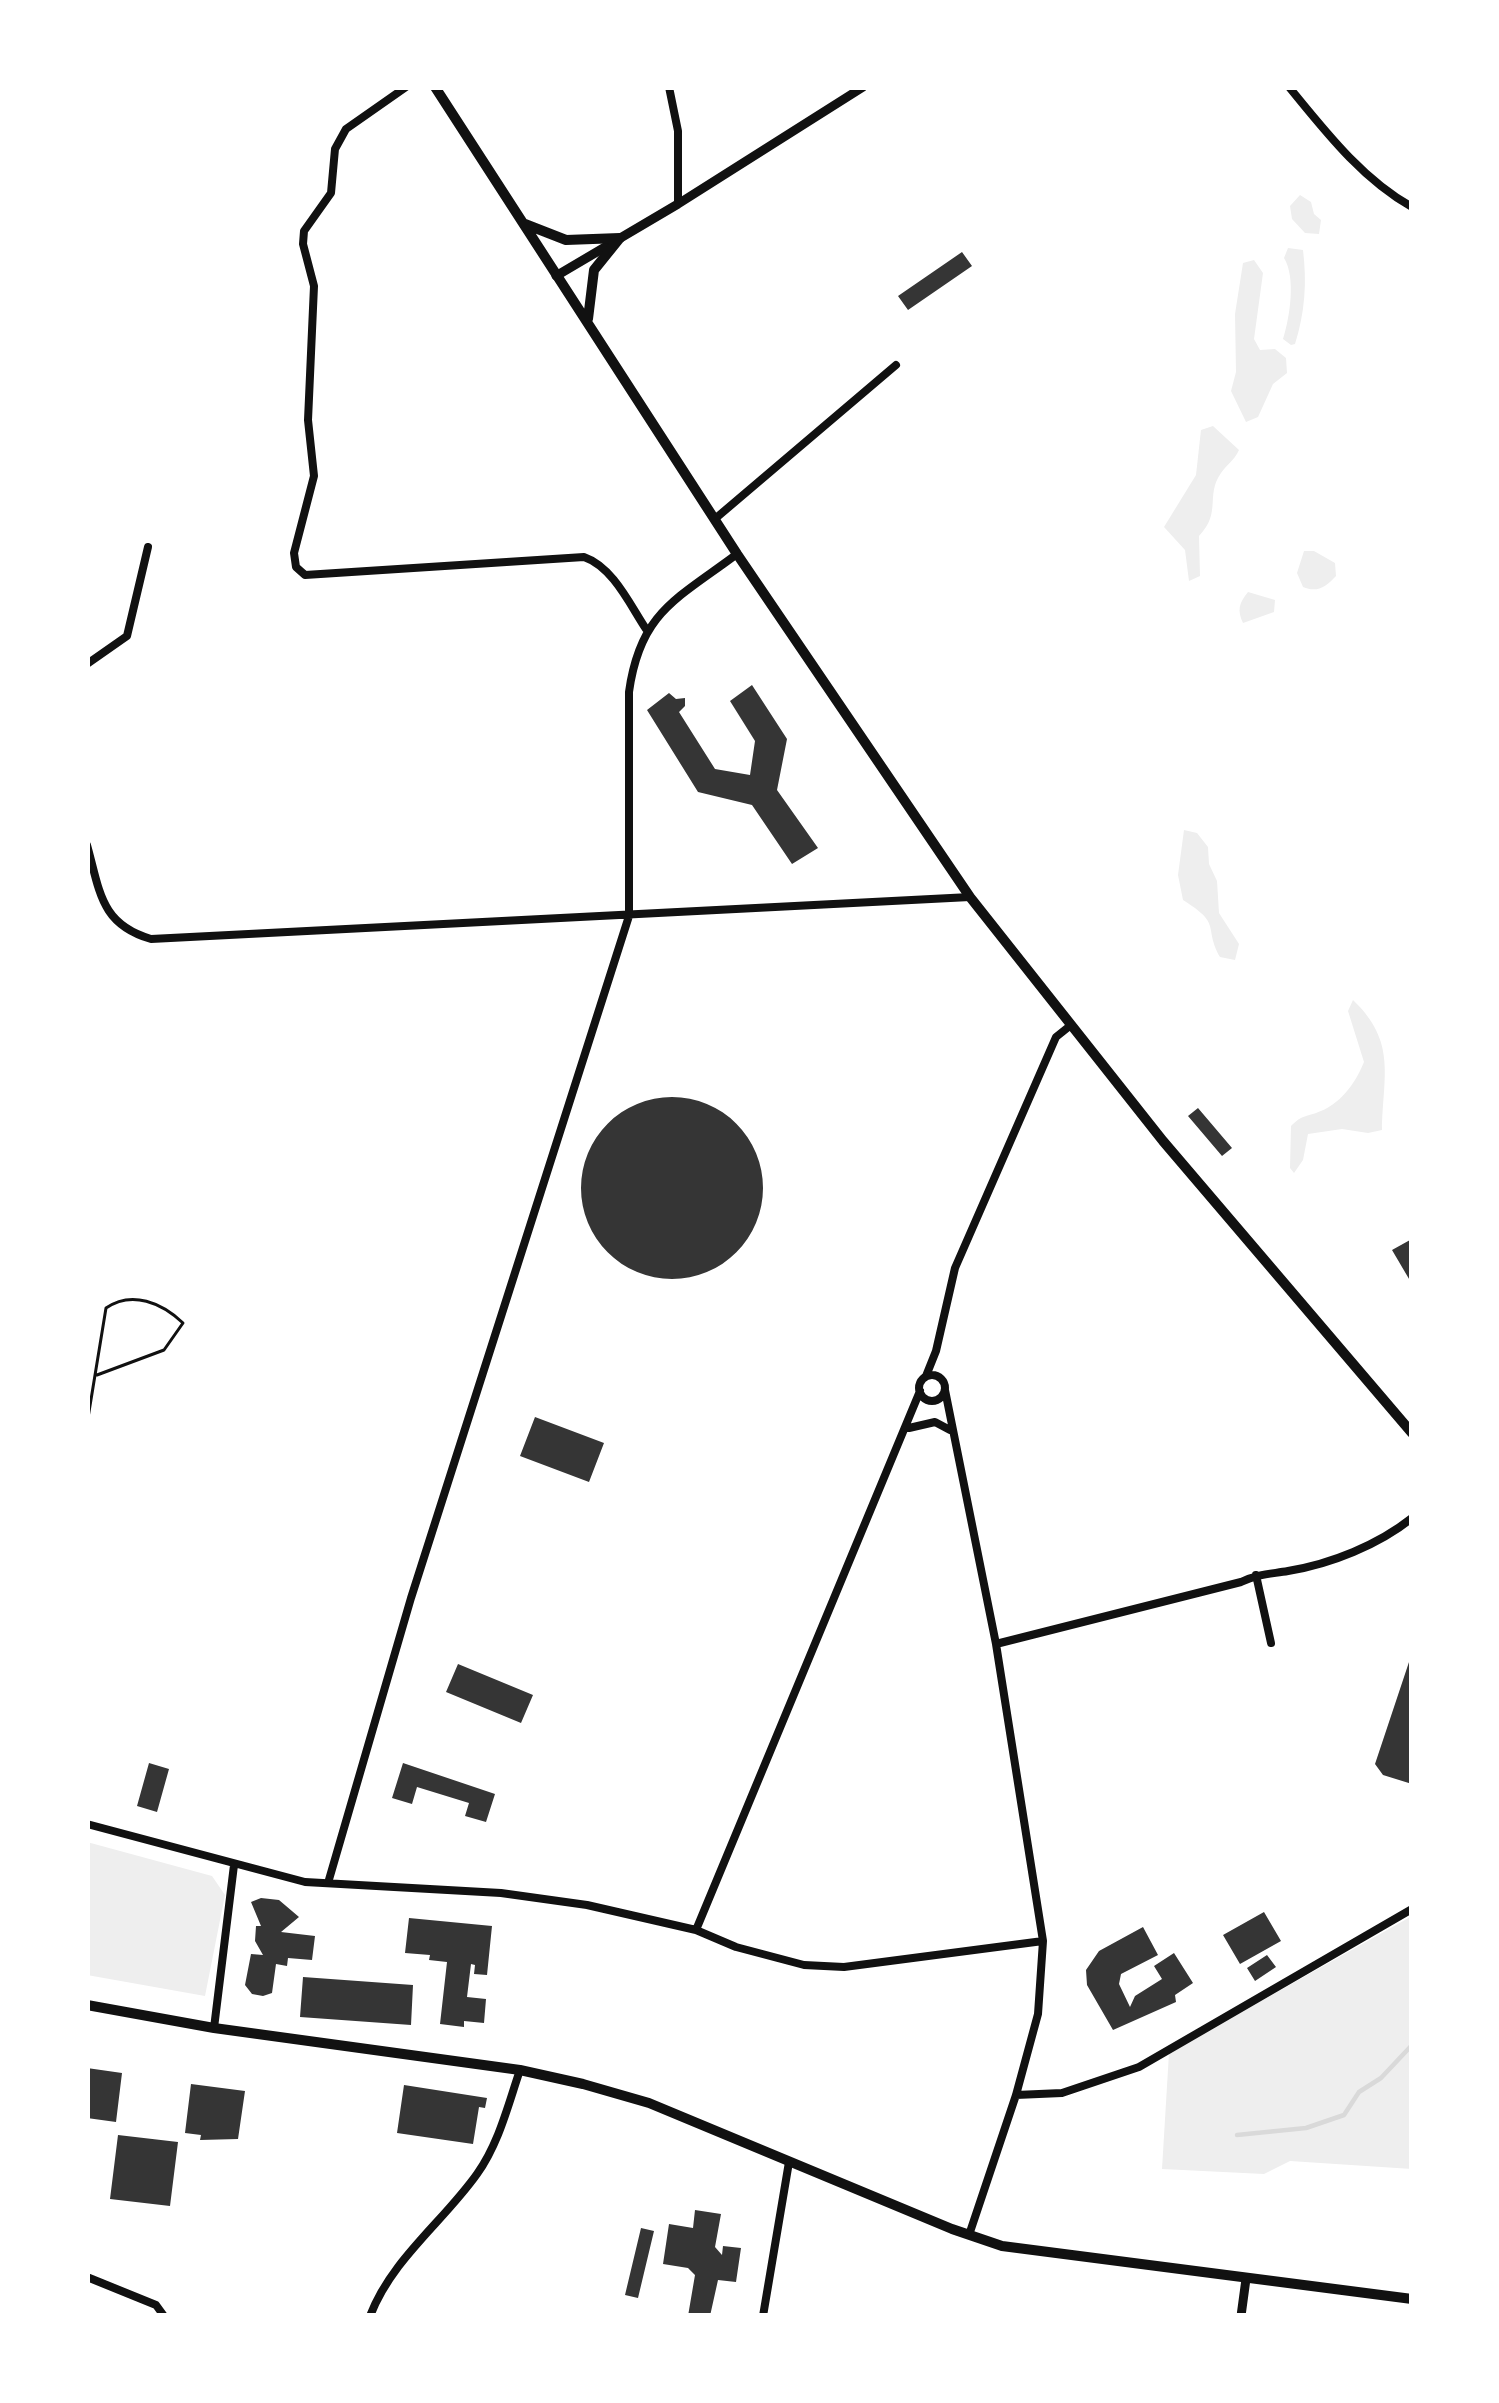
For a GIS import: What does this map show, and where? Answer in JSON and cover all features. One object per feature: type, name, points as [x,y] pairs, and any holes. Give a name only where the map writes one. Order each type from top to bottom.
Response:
[{"type":"main road","points":[[435,87],[737,554],[970,897],[1163,1142],[1412,1433]]},
{"type":"main road","points":[[522,223],[555,239],[620,238]]},
{"type":"main road","points":[[588,323],[594,270],[620,238]]},
{"type":"main road","points":[[87,2005],[214,2028],[520,2070],[649,2103],[969,2235],[1053,2255],[1412,2299]]},
{"type":"street","points":[[406,87],[346,129],[335,149],[331,193],[304,231],[302,244],[314,286],[308,420],[314,476],[294,553],[296,567],[305,575],[584,557],[606,572],[646,630]]},
{"type":"street","points":[[669,87],[678,130],[678,204]]},
{"type":"street","points":[[556,276],[862,87]]},
{"type":"street","points":[[1289,87],[1375,181],[1412,207]]},
{"type":"street","points":[[716,518],[896,365]]},
{"type":"street","points":[[87,664],[127,636],[148,547]]},
{"type":"street","points":[[328,1883],[394,1655],[629,916],[628,692],[634,655],[646,630],[670,604],[737,554]]},
{"type":"street","points":[[87,845],[104,904],[114,920],[152,939],[970,897]]},
{"type":"street","points":[[696,1930],[910,1419],[920,1382],[936,1351],[955,1268],[1056,1037],[1071,1025]]},
{"type":"street","points":[[936,1351],[948,1429],[996,1644],[1043,1941],[1038,2014],[969,2235]]},
{"type":"street","points":[[926,1376],[943,1379]]},
{"type":"street","points":[[910,1419],[930,1400],[941,1398],[945,1390]]},
{"type":"street","points":[[920,1391],[948,1429]]},
{"type":"street","points":[[905,1431],[926,1421],[948,1429]]},
{"type":"street","points":[[996,1644],[1355,1552],[1412,1518]]},
{"type":"street","points":[[1256,1575],[1270,1643]]},
{"type":"street","points":[[87,1824],[234,1865],[328,1883],[523,1896],[586,1905],[696,1930],[764,1956],[804,1965],[844,1967],[1043,1941]]},
{"type":"street","points":[[214,2028],[234,1865]]},
{"type":"street","points":[[1016,2095],[1062,2093],[1139,2067],[1412,1909]]},
{"type":"street","points":[[370,2316],[375,2301],[413,2248],[476,2176],[496,2140],[520,2070]]},
{"type":"street","points":[[763,2316],[789,2162]]},
{"type":"street","points":[[87,2277],[156,2305],[164,2316]]},
{"type":"street","points":[[1241,2316],[1246,2279]]},
{"type":"lane","points":[[87,1424],[106,1308],[119,1299],[163,1304],[183,1323],[164,1350],[97,1375]]},
{"type":"shaded area","points":[[1300,195],[1311,202],[1321,220],[1319,234],[1305,233],[1292,219],[1290,206]]},
{"type":"shaded area","points":[[1288,248],[1303,250],[1305,274],[1301,320],[1291,345],[1283,339],[1291,297],[1284,258]]},
{"type":"shaded area","points":[[1254,260],[1263,273],[1254,339],[1260,350],[1275,349],[1286,358],[1287,373],[1273,384],[1258,417],[1246,422],[1231,391],[1243,263]]},
{"type":"shaded area","points":[[1213,426],[1239,450],[1216,481],[1210,519],[1199,536],[1200,576],[1189,581],[1185,550],[1164,527],[1196,475],[1201,430]]},
{"type":"shaded area","points":[[1304,551],[1314,551],[1335,563],[1336,576],[1325,586],[1303,587],[1297,573]]},
{"type":"shaded area","points":[[1248,592],[1275,600],[1274,612],[1243,623],[1240,607]]},
{"type":"shaded area","points":[[1184,830],[1197,833],[1208,847],[1219,913],[1239,944],[1235,960],[1220,957],[1208,921],[1183,900],[1178,875]]},
{"type":"shaded area","points":[[1353,1000],[1367,1015],[1382,1045],[1382,1130],[1308,1134],[1303,1160],[1294,1173],[1290,1168],[1291,1126],[1339,1099],[1364,1062],[1348,1011]]},
{"type":"shaded area","points":[[87,1842],[212,1876],[225,1895],[205,1996],[87,1975]]},
{"type":"shaded area","points":[[1412,1916],[1412,2169],[1290,2161],[1264,2174],[1162,2169],[1169,2053]]},
{"type":"building","points":[[962,252],[972,266],[908,310],[898,296]]},
{"type":"building","points":[[752,685],[787,739],[777,790],[818,848],[792,864],[752,805],[698,792],[647,710],[669,693],[676,699],[685,698],[679,712],[715,769],[750,775],[755,741],[730,701]]},
{"type":"building","points":[[672,1097],[707,1104],[736,1124],[756,1153],[763,1188],[756,1223],[736,1252],[707,1272],[672,1279],[637,1272],[608,1252],[588,1223],[581,1188],[588,1153],[608,1124],[637,1104]]},
{"type":"building","points":[[1198,1108],[1232,1148],[1222,1156],[1188,1116]]},
{"type":"building","points":[[1412,1243],[1412,1284],[1392,1250]]},
{"type":"building","points":[[535,1417],[604,1443],[589,1482],[520,1456]]},
{"type":"building","points":[[1412,1653],[1412,1784],[1383,1775],[1375,1764]]},
{"type":"building","points":[[458,1664],[533,1695],[521,1723],[446,1692]]},
{"type":"building","points":[[149,1763],[169,1769],[157,1812],[137,1806]]},
{"type":"building","points":[[403,1763],[495,1794],[486,1822],[465,1816],[469,1803],[417,1787],[412,1804],[392,1798]]},
{"type":"building","points":[[279,1900],[299,1917],[281,1932],[315,1936],[312,1960],[288,1958],[287,1966],[276,1964],[272,1993],[263,1996],[252,1994],[245,1985],[251,1954],[263,1955],[255,1941],[256,1926],[261,1926],[251,1902]]},
{"type":"building","points":[[1264,1912],[1281,1941],[1240,1964],[1223,1935]]},
{"type":"building","points":[[409,1918],[492,1926],[487,1975],[474,1974],[471,1964],[467,1997],[486,1999],[484,2023],[440,2024],[447,1962],[405,1953]]},
{"type":"building","points":[[1143,1927],[1158,1955],[1121,1974],[1119,1984],[1130,2007],[1135,1996],[1162,1979],[1154,1966],[1174,1953],[1193,1983],[1175,1995],[1176,2002],[1113,2030],[1087,1985],[1086,1970],[1099,1951]]},
{"type":"building","points":[[1267,1955],[1276,1967],[1255,1981],[1247,1968]]},
{"type":"building","points":[[303,1977],[413,1985],[411,2025],[300,2017]]},
{"type":"building","points":[[87,2068],[122,2073],[116,2122],[87,2118]]},
{"type":"building","points":[[191,2084],[245,2091],[238,2139],[200,2140],[201,2135],[185,2133]]},
{"type":"building","points":[[404,2085],[487,2098],[485,2108],[479,2107],[473,2144],[397,2133]]},
{"type":"building","points":[[118,2135],[178,2142],[170,2206],[110,2199]]},
{"type":"building","points":[[695,2210],[721,2214],[715,2247],[722,2255],[723,2246],[741,2248],[736,2282],[718,2280],[710,2316],[688,2316],[695,2275],[688,2268],[663,2264],[669,2224],[693,2228]]},
{"type":"building","points":[[641,2228],[654,2231],[638,2298],[625,2295]]},
{"type":"waterway","points":[[1237,2135],[1306,2128],[1344,2115],[1359,2092],[1381,2078],[1412,2045]]}]
